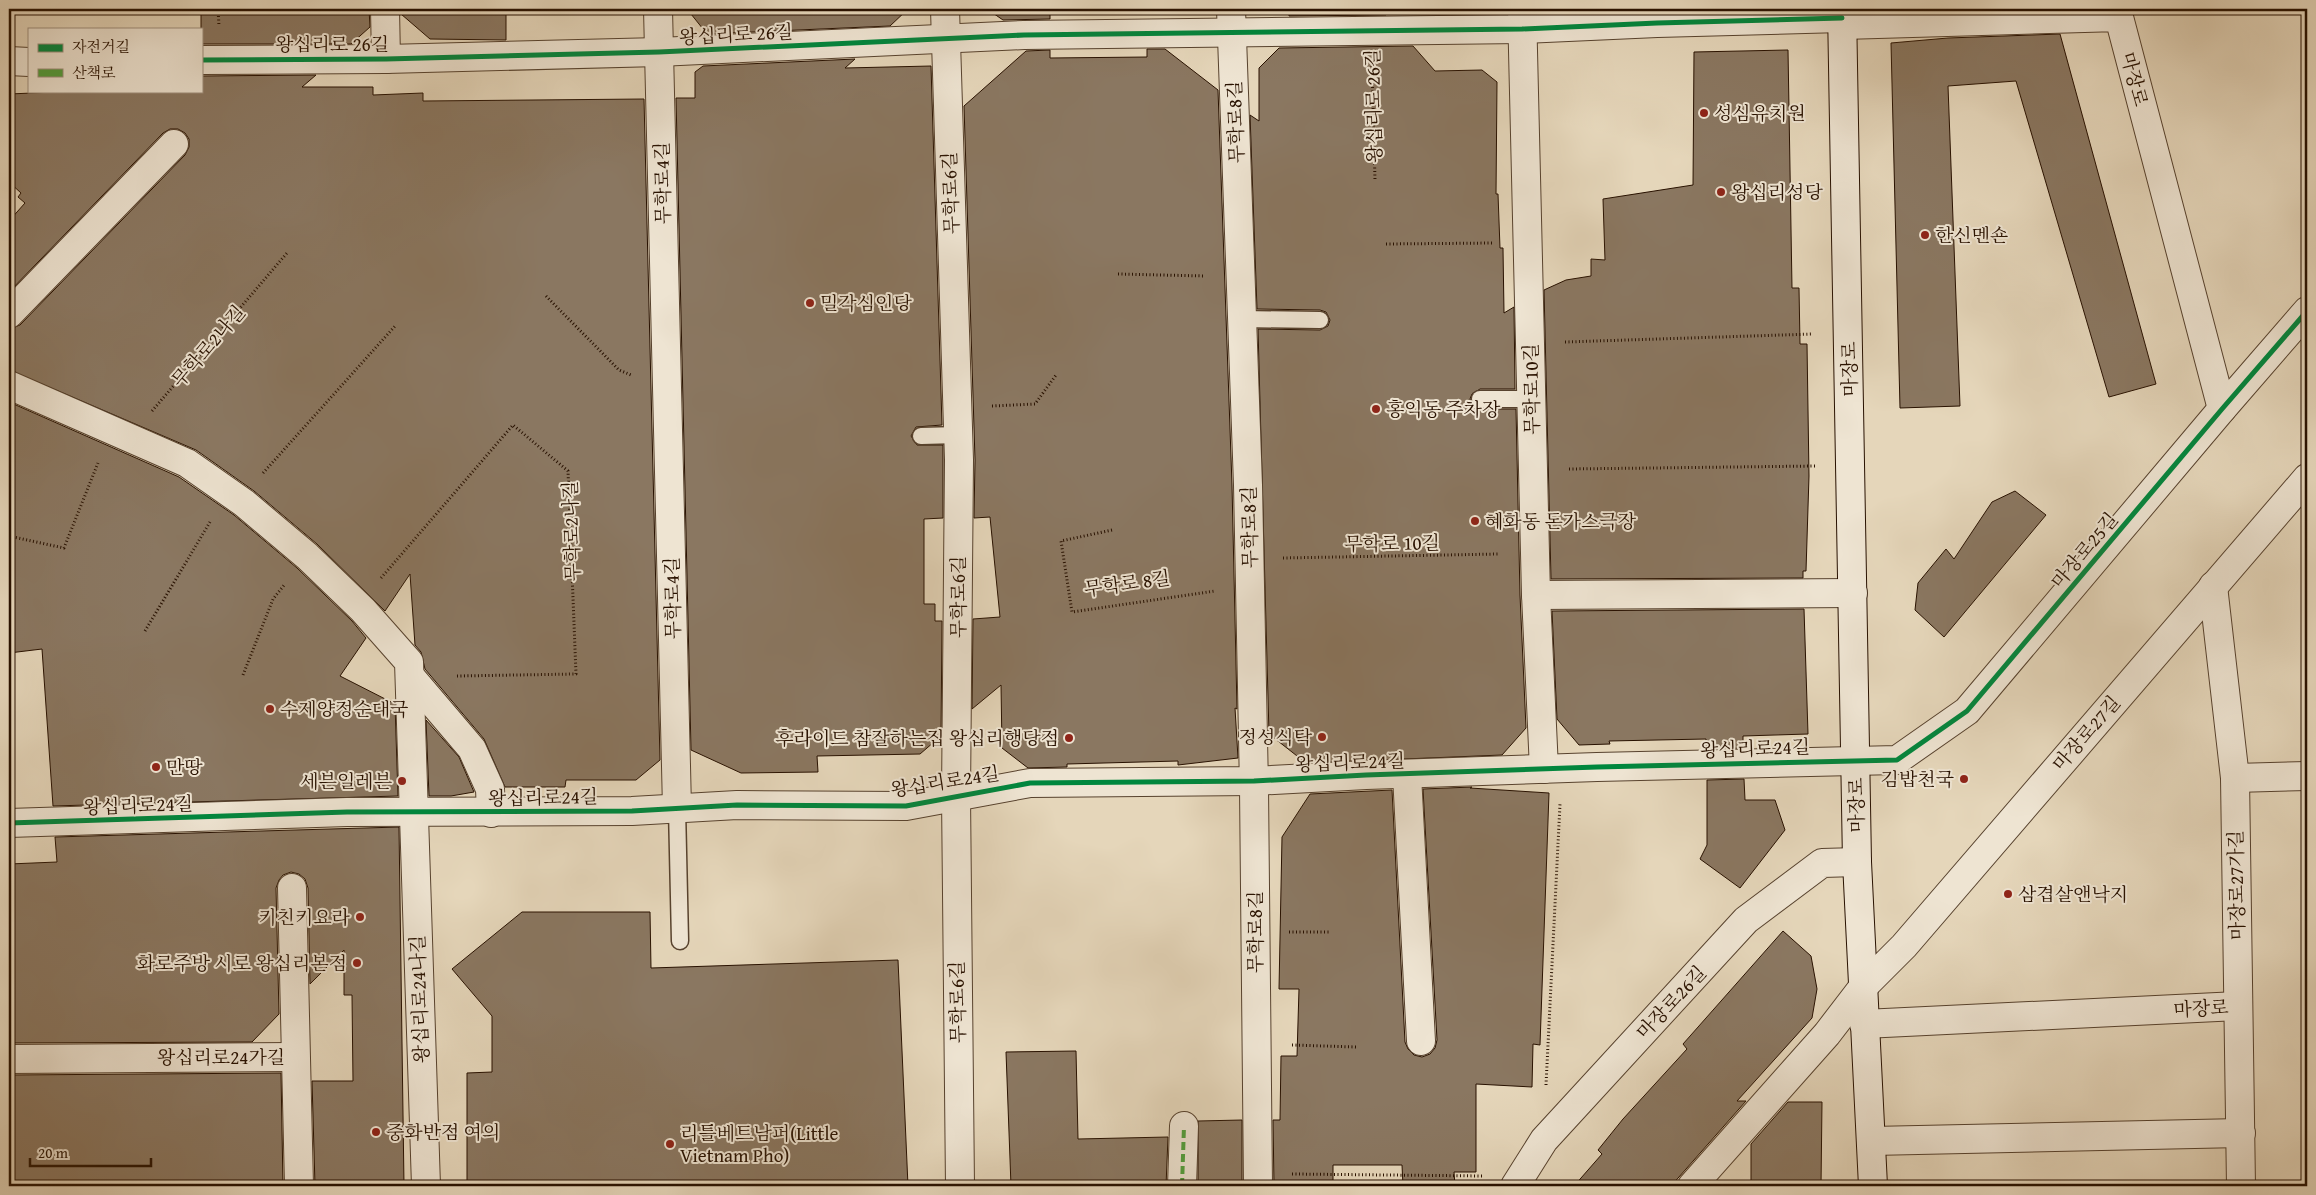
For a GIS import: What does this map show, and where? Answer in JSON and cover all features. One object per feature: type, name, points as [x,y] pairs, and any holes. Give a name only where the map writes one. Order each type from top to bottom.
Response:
[{"type":"street","points":[[385,9],[386,59]]},
{"type":"street","name":"무학로4길","points":[[658,9],[677,808]]},
{"type":"street","name":"무학로6길","points":[[945,9],[958,436],[956,796],[960,1186]]},
{"type":"street","name":"왕십리로 26길","points":[[202,60],[386,59],[659,52],[945,40],[1231,20],[1371,31],[1522,19],[1842,17]]},
{"type":"street","name":"마장로","points":[[1873,1186],[1857,862],[1842,17],[2119,17],[2222,409]]},
{"type":"street","name":"무학로10길","points":[[1522,19],[1536,595],[1553,769]]},
{"type":"street","name":"무학로8길","points":[[1231,20],[1251,586],[1257,1180]]},
{"type":"street","points":[[9,62],[28,62]]},
{"type":"street","points":[[9,314],[174,144]]},
{"type":"street","name":"마장로25길","points":[[1855,761],[1897,760],[1967,711],[2307,311]]},
{"type":"street","points":[[9,385],[187,463],[234,496],[307,556],[358,605],[409,662],[413,812]]},
{"type":"street","name":"마장로27길","points":[[1863,987],[1904,946],[2307,478]]},
{"type":"street","name":"마장로27가길","points":[[2213,586],[2234,778],[2241,1186]]},
{"type":"street","points":[[1536,595],[1853,593]]},
{"type":"street","points":[[410,676],[472,749],[490,790],[491,813]]},
{"type":"street","name":"왕십리로24길","points":[[9,823],[347,812],[491,813],[737,805],[906,806],[1030,783],[1254,781],[1553,769],[1855,761]]},
{"type":"street","name":"왕십리로24길","points":[[1407,775],[1421,1041]]},
{"type":"street","points":[[2234,778],[2307,776]]},
{"type":"street","name":"왕십리로24나길","points":[[413,812],[426,1186]]},
{"type":"street","name":"마장로26길","points":[[1518,1182],[1544,1140],[1746,920],[1822,863],[1857,862]]},
{"type":"street","name":"왕십리로24가길","points":[[9,1059],[295,1056],[292,888]]},
{"type":"street","points":[[1692,1186],[1827,1034],[1863,987]]},
{"type":"street","name":"마장로","points":[[1864,1024],[2238,1006]]},
{"type":"street","points":[[295,1056],[299,1186]]},
{"type":"street","points":[[1182,1186],[1184,1126]]},
{"type":"street","points":[[1872,1141],[2241,1133]]},
{"type":"lane","points":[[1242,319],[1320,320]]},
{"type":"lane","points":[[1480,399],[1531,399]]},
{"type":"lane","points":[[921,436],[958,436]]},
{"type":"lane","points":[[677,808],[680,942]]},
{"type":"path","points":[[1386,244],[1527,242]]},
{"type":"path","points":[[1118,274],[1241,276]]},
{"type":"path","points":[[546,296],[619,370],[667,388]]},
{"type":"path","points":[[145,631],[234,496],[396,325]]},
{"type":"path","points":[[957,408],[1035,404],[1056,375]]},
{"type":"path","points":[[1533,470],[1817,466]]},
{"type":"path","points":[[243,675],[274,599],[307,556]]},
{"type":"path","points":[[1544,1140],[1553,769]]},
{"type":"path","points":[[1256,1045],[1356,1047]]},
{"type":"path","points":[[1257,1180],[1518,1182]]},
{"type":"building","points":[[201,9],[369,9],[370,27],[351,44],[202,44]]},
{"type":"building","points":[[401,9],[506,9],[506,40],[430,39],[401,14]]},
{"type":"building","points":[[687,9],[908,9],[890,26],[707,34]]},
{"type":"building","points":[[987,9],[1050,9],[1050,19],[1003,20]]},
{"type":"building","points":[[1289,9],[1380,9],[1386,15],[1289,16]]},
{"type":"building","name":"한신멘숀","points":[[2060,34],[2156,384],[2109,397],[2016,81],[1948,86],[1960,406],[1900,408],[1891,43],[1948,38]]},
{"type":"building","points":[[1413,46],[1435,71],[1482,70],[1497,82],[1496,194],[1498,194],[1500,248],[1503,248],[1504,313],[1514,307],[1515,389],[1480,389],[1472,394],[1470,399],[1472,404],[1480,409],[1516,409],[1520,595],[1526,728],[1502,755],[1306,763],[1269,734],[1258,329],[1320,330],[1328,326],[1330,320],[1326,312],[1320,310],[1257,309],[1250,115],[1259,121],[1259,68],[1279,48]]},
{"type":"building","points":[[1147,49],[1165,49],[1218,90],[1232,485],[1237,709],[1235,708],[1238,758],[1178,765],[1178,761],[1067,764],[1067,767],[1028,768],[1002,748],[1001,685],[972,709],[973,619],[1000,617],[990,517],[974,518],[975,460],[964,106],[1026,51],[1050,50],[1050,58],[1147,57]]},
{"type":"building","points":[[1788,50],[1792,288],[1799,288],[1800,344],[1807,344],[1809,476],[1806,571],[1803,571],[1803,578],[1551,579],[1544,290],[1566,280],[1591,276],[1591,259],[1605,260],[1603,199],[1693,185],[1694,52]]},
{"type":"building","name":"밀각심인당","points":[[855,59],[845,68],[931,66],[942,425],[916,427],[911,436],[917,445],[943,445],[943,518],[924,519],[924,604],[935,604],[935,621],[942,621],[941,736],[920,754],[817,756],[818,772],[741,773],[691,750],[676,98],[695,98],[695,72],[703,66]]},
{"type":"building","points":[[316,75],[302,87],[373,87],[373,95],[423,93],[423,101],[644,99],[660,760],[636,780],[566,780],[565,787],[505,787],[484,739],[425,669],[421,652],[415,645],[410,574],[385,611],[317,544],[254,491],[196,450],[9,370],[9,329],[20,325],[185,155],[189,147],[189,139],[185,133],[178,129],[170,129],[163,133],[9,292],[9,221],[25,203],[18,197],[21,193],[9,182],[9,94],[56,92],[202,92],[202,76]]},
{"type":"building","points":[[9,402],[179,477],[234,515],[297,568],[352,621],[366,638],[340,676],[395,704],[398,796],[53,806],[42,649],[9,653]]},
{"type":"building","points":[[2015,491],[2046,515],[1944,637],[1915,610],[1918,583],[1946,549],[1954,559],[1992,502]]},
{"type":"building","points":[[1804,609],[1808,734],[1743,736],[1743,748],[1706,749],[1706,739],[1609,741],[1610,744],[1579,745],[1557,719],[1552,611]]},
{"type":"building","points":[[426,720],[459,757],[474,792],[451,796],[429,796]]},
{"type":"building","points":[[1744,779],[1745,800],[1775,800],[1785,830],[1740,888],[1700,859],[1707,845],[1707,780]]},
{"type":"building","points":[[1472,787],[1470,788],[1549,793],[1540,1045],[1533,1044],[1532,1087],[1476,1084],[1476,1172],[1454,1172],[1455,1186],[1403,1186],[1402,1165],[1333,1165],[1333,1186],[1274,1186],[1273,1120],[1280,1120],[1281,1056],[1297,1056],[1299,989],[1279,989],[1282,837],[1310,794],[1392,790],[1405,1042],[1408,1049],[1414,1055],[1422,1057],[1430,1054],[1435,1048],[1437,1040],[1423,789]]},
{"type":"building","points":[[399,827],[404,1186],[315,1186],[312,1081],[353,1081],[352,995],[344,995],[344,950],[310,984],[308,888],[305,879],[299,874],[291,872],[283,875],[276,888],[279,1014],[252,1042],[9,1043],[9,864],[57,862],[55,837]]},
{"type":"building","points":[[522,912],[650,912],[651,968],[898,960],[908,1186],[467,1186],[467,1073],[492,1072],[492,1016],[452,969]]},
{"type":"building","points":[[1783,931],[1811,956],[1817,989],[1812,1018],[1737,1101],[1746,1101],[1671,1186],[1574,1186],[1602,1154],[1598,1150],[1623,1119],[1687,1049],[1683,1044]]},
{"type":"building","points":[[1076,1051],[1078,1139],[1168,1137],[1166,1186],[1011,1186],[1006,1052]]},
{"type":"building","points":[[281,1073],[283,1186],[9,1186],[9,1075]]},
{"type":"building","points":[[1788,1102],[1822,1102],[1821,1186],[1751,1186],[1751,1144]]},
{"type":"building","points":[[1242,1120],[1242,1186],[1198,1186],[1198,1121]]},
{"type":"marked path","points":[[1182,1186],[1184,1126]]},
{"type":"cycle path","points":[[202,60],[386,59],[659,52],[1024,35],[1522,29],[1842,18]]},
{"type":"cycle path","points":[[9,823],[347,812],[632,811],[737,805],[906,806],[1030,783],[1254,781],[1597,767],[1897,760],[1967,711],[2307,311]]},
{"type":"place","name":"성심유치원","points":[[1704,113]]},
{"type":"place","name":"왕십리성당","points":[[1721,192]]},
{"type":"place","name":"한신멘숀","points":[[1925,235]]},
{"type":"place","name":"밀각심인당","points":[[810,303]]},
{"type":"place","name":"홍익동 주차장","points":[[1376,409]]},
{"type":"place","name":"혜화동 돈가스극장","points":[[1475,521]]},
{"type":"place","name":"수제양정순대국","points":[[270,709]]},
{"type":"place","name":"정성식탁","points":[[1322,737]]},
{"type":"place","name":"후라이드 참잘하는집 왕십리행당점","points":[[1069,738]]},
{"type":"place","name":"만땅","points":[[156,767]]},
{"type":"place","name":"김밥천국","points":[[1964,779]]},
{"type":"place","name":"세븐일레븐","points":[[402,781]]},
{"type":"place","name":"삼겹살앤낙지","points":[[2008,894]]},
{"type":"place","name":"키친키요라","points":[[360,917]]},
{"type":"place","name":"화로주방 시로 왕십리본점","points":[[357,963]]},
{"type":"place","name":"중화반점 여의","points":[[376,1132]]},
{"type":"place","name":"리틀베트남퍼(Little Vietnam Pho)","points":[[670,1144]]}]
